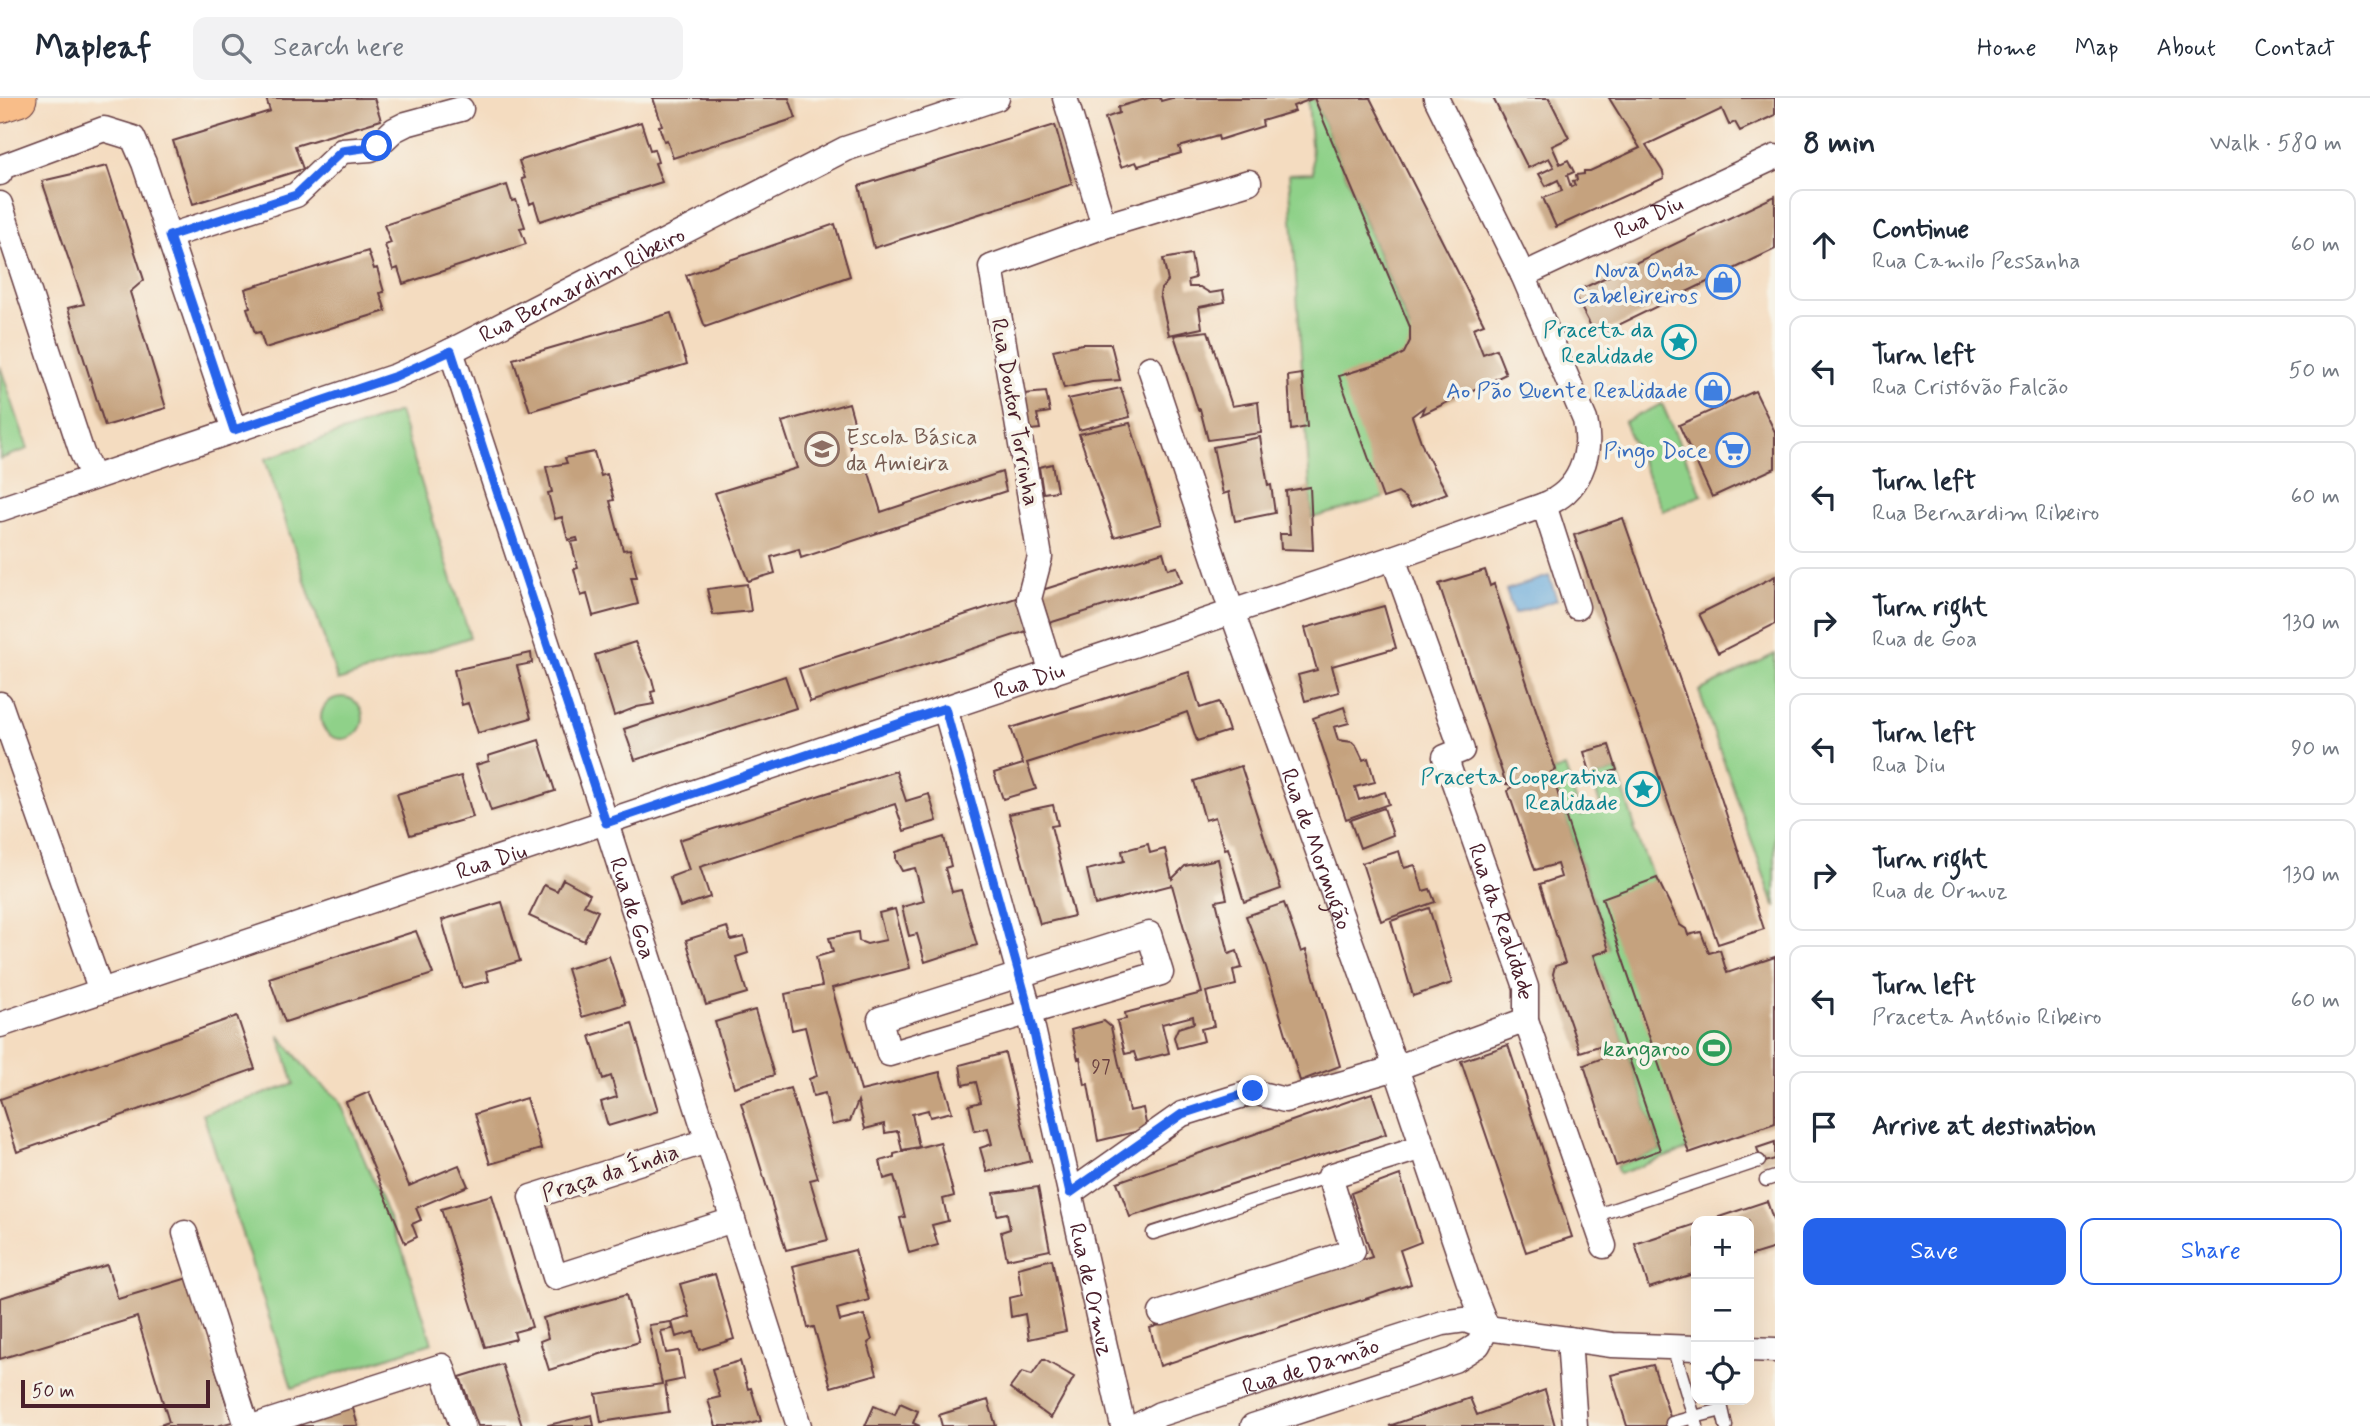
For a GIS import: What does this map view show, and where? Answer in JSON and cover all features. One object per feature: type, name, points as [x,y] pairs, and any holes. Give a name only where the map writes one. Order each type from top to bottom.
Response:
[{"type":"main road","points":[[0,104],[18,98]]},
{"type":"street","name":"Rua Bernardim Ribeiro","points":[[0,509],[396,376],[451,351],[845,149],[966,103],[997,98]]},
{"type":"street","points":[[1065,98],[1104,226]]},
{"type":"street","points":[[1436,98],[1523,275]]},
{"type":"street","points":[[169,236],[296,195],[342,151],[371,149],[406,124],[461,109]]},
{"type":"street","points":[[0,173],[2,167],[104,129],[133,138],[145,163],[234,430]]},
{"type":"street","name":"Rua Diu","points":[[0,1025],[1052,673],[1544,505],[1564,495],[1579,474],[1587,452],[1587,430],[1523,275],[1775,157]]},
{"type":"street","name":"Rua Doutor Torrinha","points":[[1052,673],[1029,599],[1040,557],[991,267],[1104,226],[1248,182]]},
{"type":"street","points":[[0,204],[82,453],[93,477]]},
{"type":"street","name":"Rua de Goa","points":[[451,351],[799,1426]]},
{"type":"street","name":"Rua de Mormugão","points":[[1150,368],[1232,612],[1487,1328]]},
{"type":"street","points":[[1544,505],[1577,607]]},
{"type":"street","name":"Rua da Realidade","points":[[1393,558],[1462,750],[1446,757],[1526,986],[1526,1020],[1604,1247]]},
{"type":"street","points":[[0,704],[101,991]]},
{"type":"street","name":"Rua de Ormuz","points":[[945,708],[1029,1013],[1123,1426]]},
{"type":"street","points":[[1149,934],[1161,973],[889,1054],[880,1019],[1019,975],[1149,934]]},
{"type":"street","name":"Rua da Realidade","points":[[1070,1193],[1182,1114],[1253,1091],[1285,1100],[1396,1068],[1526,1020]]},
{"type":"street","name":"Praça da Índia","points":[[707,1141],[531,1197],[555,1277],[733,1220]]},
{"type":"street","points":[[1161,1313],[1353,1251],[1330,1176],[1423,1147]]},
{"type":"street","points":[[185,1233],[247,1426]]},
{"type":"street","name":"Rua de Damão","points":[[1137,1426],[1160,1414],[1443,1323],[1465,1320],[1487,1328],[1612,1345],[1685,1347]]},
{"type":"street","name":"Rua de Damão","points":[[1253,1426],[1454,1360],[1478,1346],[1487,1328]]},
{"type":"street","points":[[1569,1339],[1575,1426]]},
{"type":"street","points":[[1754,1349],[1775,1350]]},
{"type":"street","points":[[255,1426],[442,1366],[462,1426]]},
{"type":"lane","points":[[1594,1216],[1759,1161]]},
{"type":"lane","points":[[1153,1234],[1330,1176]]},
{"type":"lane","points":[[1685,1347],[1696,1421]]},
{"type":"lane","points":[[1672,1423],[1696,1421],[1721,1405],[1726,1426]]},
{"type":"green space","points":[[1314,98],[1412,334],[1383,498],[1312,518],[1289,174],[1313,173],[1308,100]]},
{"type":"green space","points":[[0,366],[28,449],[0,459]]},
{"type":"green space","points":[[1662,404],[1702,495],[1663,511],[1624,422]]},
{"type":"green space","points":[[399,412],[470,637],[338,681],[265,459]]},
{"type":"green space","points":[[1775,654],[1775,907],[1699,691]]},
{"type":"green space","points":[[342,697],[357,703],[363,718],[357,733],[342,739],[327,733],[321,718],[327,703]]},
{"type":"green space","points":[[1565,767],[1581,815],[1601,808],[1592,778],[1617,770],[1635,827],[1633,828],[1654,879],[1688,1149],[1619,1174],[1616,1166],[1660,1150],[1594,955],[1609,949],[1551,772]]},
{"type":"green space","points":[[279,1035],[312,1076],[339,1099],[402,1249],[432,1343],[292,1388],[203,1114],[294,1084]]},
{"type":"water","points":[[1549,576],[1557,600],[1514,614],[1506,590]]},
{"type":"building","points":[[266,98],[374,98],[381,120],[295,146],[303,169],[193,204],[173,141],[270,111]]},
{"type":"building","points":[[653,98],[789,98],[796,118],[673,158],[659,126],[662,125]]},
{"type":"building","points":[[1149,98],[1160,98],[1161,101],[1172,98],[1314,98],[1293,106],[1295,111],[1262,121],[1263,126],[1219,140],[1218,136],[1179,147],[1181,153],[1138,166],[1136,162],[1121,167],[1105,118],[1119,113],[1118,107]]},
{"type":"building","points":[[1314,98],[1370,98],[1484,324],[1473,328],[1483,354],[1496,349],[1506,374],[1421,415],[1424,407],[1412,416],[1424,450],[1447,493],[1411,507],[1398,493],[1383,498],[1339,376],[1392,360],[1404,353],[1410,341],[1410,327]]},
{"type":"building","points":[[1493,98],[1549,98],[1569,138],[1552,146],[1560,164],[1568,160],[1574,172],[1567,175],[1571,187],[1575,185],[1573,181],[1577,180],[1576,175],[1584,174],[1584,171],[1590,171],[1640,148],[1609,98],[1775,98],[1775,115],[1740,131],[1735,122],[1729,125],[1722,109],[1646,145],[1664,178],[1556,227],[1543,198],[1562,191],[1558,180],[1546,186],[1539,174],[1554,167],[1549,158],[1528,168]]},
{"type":"building","points":[[641,122],[650,150],[654,149],[658,162],[655,163],[662,182],[540,221],[534,202],[530,204],[519,161]]},
{"type":"building","points":[[1055,125],[1072,184],[874,248],[859,186]]},
{"type":"building","points":[[107,166],[144,280],[130,292],[166,408],[105,426],[68,308],[84,304],[42,181]]},
{"type":"building","points":[[507,185],[512,201],[516,200],[525,227],[520,228],[526,244],[403,284],[398,268],[393,270],[385,245],[391,243],[384,225]]},
{"type":"building","points":[[1775,196],[1775,249],[1596,336],[1575,296],[1577,291]]},
{"type":"building","points":[[835,224],[850,276],[705,327],[686,275]]},
{"type":"building","points":[[368,251],[374,269],[377,268],[384,292],[380,293],[386,311],[265,348],[260,332],[255,333],[247,308],[250,307],[245,289]]},
{"type":"building","points":[[1191,254],[1195,278],[1188,280],[1189,287],[1200,287],[1210,293],[1223,291],[1225,302],[1199,307],[1202,328],[1169,335],[1160,295],[1161,289],[1168,281],[1163,259]]},
{"type":"building","points":[[671,313],[687,364],[530,411],[513,359]]},
{"type":"building","points":[[1208,331],[1232,406],[1258,402],[1261,433],[1208,440],[1174,335]]},
{"type":"building","points":[[1082,344],[1111,344],[1120,380],[1064,388],[1053,350]]},
{"type":"building","points":[[1302,374],[1307,427],[1291,430],[1288,376]]},
{"type":"building","points":[[1121,388],[1130,417],[1079,430],[1068,399]]},
{"type":"building","name":"Pingo Doce","points":[[1755,391],[1775,432],[1775,468],[1712,497],[1679,425]]},
{"type":"building","points":[[1046,392],[1050,412],[1037,414],[1040,429],[1030,430],[1024,394]]},
{"type":"building","points":[[849,403],[857,432],[848,436],[854,462],[865,460],[881,512],[1002,472],[1006,491],[801,558],[799,549],[771,557],[775,573],[748,581],[715,493],[797,468],[782,422]]},
{"type":"building","points":[[1130,423],[1162,524],[1114,537],[1079,434]]},
{"type":"building","points":[[1260,437],[1275,513],[1235,521],[1229,492],[1223,494],[1213,447]]},
{"type":"building","points":[[594,452],[601,476],[607,474],[614,500],[610,501],[623,550],[630,549],[637,577],[631,577],[638,604],[593,616],[587,594],[581,596],[574,569],[578,568],[571,542],[578,541],[577,538],[568,540],[562,517],[555,519],[548,493],[552,492],[546,467],[567,463],[565,458]]},
{"type":"building","points":[[1052,464],[1057,491],[1043,493],[1039,467]]},
{"type":"building","points":[[1310,487],[1313,550],[1281,549],[1280,534],[1290,534],[1286,491]]},
{"type":"building","points":[[1623,518],[1764,929],[1718,944],[1574,535]]},
{"type":"building","points":[[1163,552],[1168,569],[1177,567],[1182,582],[1049,623],[1039,591]]},
{"type":"building","points":[[1485,570],[1490,586],[1494,584],[1556,770],[1551,772],[1609,950],[1594,955],[1660,1150],[1616,1166],[1584,1065],[1603,1058],[1599,1046],[1580,1052],[1553,974],[1555,966],[1565,963],[1540,884],[1561,877],[1557,864],[1535,870],[1508,791],[1513,785],[1506,784],[1439,584]]},
{"type":"building","points":[[1775,576],[1775,624],[1718,653],[1699,614]]},
{"type":"building","points":[[747,584],[751,611],[713,615],[707,589]]},
{"type":"building","points":[[1022,596],[1033,629],[810,702],[799,669]]},
{"type":"building","points":[[1384,606],[1396,648],[1332,666],[1339,692],[1305,701],[1298,675],[1317,670],[1305,628]]},
{"type":"building","points":[[635,642],[652,679],[654,704],[614,716],[595,655]]},
{"type":"building","points":[[531,653],[532,663],[517,666],[531,718],[478,733],[468,703],[462,705],[454,670]]},
{"type":"building","points":[[1189,672],[1200,708],[1219,702],[1229,731],[1197,741],[1187,712],[1027,763],[1036,789],[1003,799],[994,773],[1023,764],[1011,728]]},
{"type":"building","points":[[785,676],[796,708],[635,760],[624,729]]},
{"type":"building","points":[[1344,707],[1349,723],[1334,727],[1338,740],[1352,742],[1363,760],[1368,758],[1375,782],[1355,787],[1359,800],[1385,792],[1389,804],[1346,819],[1313,718]]},
{"type":"building","points":[[539,740],[555,791],[491,811],[476,765],[489,761],[488,756]]},
{"type":"building","points":[[1609,745],[1617,770],[1592,778],[1584,752]]},
{"type":"building","points":[[1241,766],[1281,889],[1244,902],[1228,848],[1225,849],[1215,817],[1205,820],[1194,781]]},
{"type":"building","points":[[896,771],[906,801],[929,794],[937,821],[904,831],[895,804],[700,867],[710,897],[680,907],[670,877],[689,870],[679,840]]},
{"type":"building","points":[[461,776],[473,817],[410,835],[397,794]]},
{"type":"building","points":[[1053,805],[1058,825],[1051,826],[1074,916],[1040,924],[1009,814]]},
{"type":"building","points":[[1384,808],[1393,835],[1360,848],[1350,820]]},
{"type":"building","points":[[944,837],[951,866],[945,868],[952,892],[961,890],[977,945],[925,962],[917,934],[909,936],[902,907],[924,901],[915,868],[902,871],[896,860],[896,852]]},
{"type":"building","points":[[1148,844],[1150,853],[1165,849],[1172,879],[1185,866],[1218,859],[1227,899],[1216,901],[1229,954],[1237,951],[1242,968],[1233,970],[1236,985],[1206,992],[1214,1026],[1201,1029],[1204,1041],[1177,1048],[1174,1037],[1178,1028],[1194,1023],[1193,1016],[1162,1024],[1169,1053],[1137,1061],[1134,1052],[1125,1054],[1117,1021],[1126,1019],[1125,1013],[1202,993],[1172,885],[1095,905],[1087,870],[1124,861],[1122,851]]},
{"type":"building","points":[[1399,851],[1404,868],[1415,865],[1423,891],[1430,889],[1435,902],[1381,921],[1362,863]]},
{"type":"building","name":"kangaroo","points":[[1657,878],[1680,925],[1686,929],[1688,935],[1701,932],[1709,953],[1720,950],[1727,973],[1775,957],[1775,1123],[1689,1153],[1602,898]]},
{"type":"building","points":[[563,879],[590,894],[584,905],[598,911],[584,941],[529,916],[544,885],[557,891]]},
{"type":"building","points":[[502,902],[520,961],[486,971],[489,981],[462,988],[442,920]]},
{"type":"building","points":[[1284,903],[1301,952],[1306,950],[1340,1066],[1300,1081],[1266,967],[1246,916]]},
{"type":"building","points":[[1429,908],[1452,983],[1413,996],[1391,921]]},
{"type":"building","points":[[895,909],[910,968],[832,988],[861,1091],[940,1072],[952,1112],[930,1117],[928,1110],[912,1114],[919,1147],[902,1150],[898,1131],[885,1133],[884,1124],[865,1129],[858,1101],[850,1121],[832,1125],[825,1093],[813,1096],[809,1079],[817,1076],[805,1027],[792,1030],[785,994],[822,986],[816,957],[833,952],[829,938],[858,932],[859,941],[867,944],[886,940],[879,913]]},
{"type":"building","points":[[727,927],[731,940],[744,937],[748,953],[736,957],[747,993],[706,1005],[686,940]]},
{"type":"building","points":[[416,931],[433,974],[285,1022],[269,978]]},
{"type":"building","points":[[609,956],[625,1004],[582,1017],[567,969]]},
{"type":"building","points":[[755,1010],[774,1075],[734,1087],[715,1022]]},
{"type":"building","points":[[237,1016],[255,1069],[17,1152],[0,1099]]},
{"type":"building","points":[[1104,1021],[1111,1027],[1129,1111],[1143,1108],[1147,1129],[1098,1141],[1088,1084],[1085,1085],[1071,1030]]},
{"type":"building","points":[[632,1023],[658,1111],[608,1126],[601,1102],[617,1097],[611,1076],[603,1079],[590,1036]]},
{"type":"building","points":[[1508,1045],[1572,1237],[1526,1252],[1461,1061]]},
{"type":"building","points":[[1005,1053],[1031,1161],[987,1172],[980,1148],[992,1144],[988,1128],[975,1131],[969,1105],[981,1102],[976,1082],[963,1085],[960,1065]]},
{"type":"building","points":[[790,1088],[818,1178],[810,1180],[828,1240],[786,1250],[741,1103]]},
{"type":"building","points":[[369,1092],[409,1186],[459,1165],[468,1186],[416,1208],[421,1220],[412,1224],[417,1237],[405,1243],[346,1102]]},
{"type":"building","points":[[1372,1093],[1386,1134],[1130,1217],[1117,1182]]},
{"type":"building","points":[[526,1098],[541,1149],[490,1164],[475,1114]]},
{"type":"building","points":[[940,1142],[954,1196],[943,1199],[948,1221],[932,1225],[938,1245],[909,1253],[900,1218],[905,1217],[894,1176],[884,1179],[880,1161],[894,1157],[894,1154]]},
{"type":"building","points":[[1775,1142],[1775,1159],[1762,1163],[1757,1148]]},
{"type":"building","points":[[1400,1175],[1421,1242],[1400,1250],[1411,1284],[1160,1366],[1150,1328],[1372,1257],[1351,1193]]},
{"type":"building","points":[[1038,1187],[1050,1250],[1007,1259],[1001,1232],[1010,1229],[1007,1213],[997,1215],[994,1193]]},
{"type":"building","points":[[492,1195],[532,1327],[514,1332],[516,1339],[485,1347],[441,1209]]},
{"type":"building","points":[[1767,1201],[1773,1219],[1775,1218],[1775,1248],[1754,1254],[1754,1216],[1722,1216]]},
{"type":"building","points":[[1691,1226],[1691,1275],[1649,1288],[1635,1244]]},
{"type":"building","points":[[855,1250],[869,1300],[837,1309],[840,1321],[864,1315],[872,1340],[868,1343],[877,1374],[831,1387],[814,1327],[808,1328],[793,1266]]},
{"type":"building","points":[[1052,1259],[1066,1331],[1029,1339],[1025,1314],[1011,1317],[1009,1298],[1022,1295],[1018,1268]]},
{"type":"building","points":[[107,1265],[118,1299],[188,1278],[232,1422],[217,1426],[157,1426],[169,1422],[137,1317],[0,1359],[0,1298]]},
{"type":"building","points":[[715,1274],[734,1339],[699,1350],[694,1332],[676,1337],[672,1322],[690,1317],[680,1284]]},
{"type":"building","points":[[626,1295],[639,1342],[549,1370],[540,1341],[548,1338],[543,1318]]},
{"type":"building","points":[[671,1322],[672,1329],[661,1331],[666,1353],[679,1351],[684,1379],[665,1383],[669,1412],[601,1422],[596,1394],[662,1384],[649,1325]]},
{"type":"building","points":[[1043,1359],[1074,1377],[1051,1418],[1010,1388],[1022,1372],[1032,1375]]},
{"type":"building","points":[[740,1361],[761,1421],[742,1426],[716,1426],[708,1400],[720,1397],[712,1369]]},
{"type":"building","points":[[502,1364],[522,1426],[478,1426],[460,1377]]},
{"type":"building","points":[[1653,1365],[1673,1426],[1627,1426],[1611,1375]]},
{"type":"building","points":[[1545,1390],[1555,1426],[1389,1426],[1470,1398],[1477,1415]]},
{"type":"building","points":[[988,1400],[996,1426],[942,1426],[939,1415]]},
{"type":"building","points":[[900,1403],[918,1411],[913,1423],[920,1426],[865,1426],[874,1406],[895,1415]]},
{"type":"building","points":[[352,1405],[358,1426],[288,1426]]},
{"type":"building","points":[[592,1415],[594,1426],[548,1426],[548,1425]]},
{"type":"place","name":"Nova Onda Cabeleireiros","points":[[1723,282]]},
{"type":"place","name":"Praceta da Realidade","points":[[1679,342]]},
{"type":"place","name":"Ao Pão Quente Realidade","points":[[1713,390]]},
{"type":"place","name":"Escola Básica da Amieira","points":[[822,449]]},
{"type":"place","name":"Pingo Doce","points":[[1733,450]]},
{"type":"place","name":"Praceta Cooperativa Realidade","points":[[1643,789]]},
{"type":"place","name":"kangaroo","points":[[1714,1048]]},
{"type":"route","points":[[377,146],[371,149],[342,151],[296,195],[169,236],[234,430],[396,376],[451,351],[606,823],[945,708],[1027,1002],[1070,1193],[1182,1114],[1253,1091]]}]
